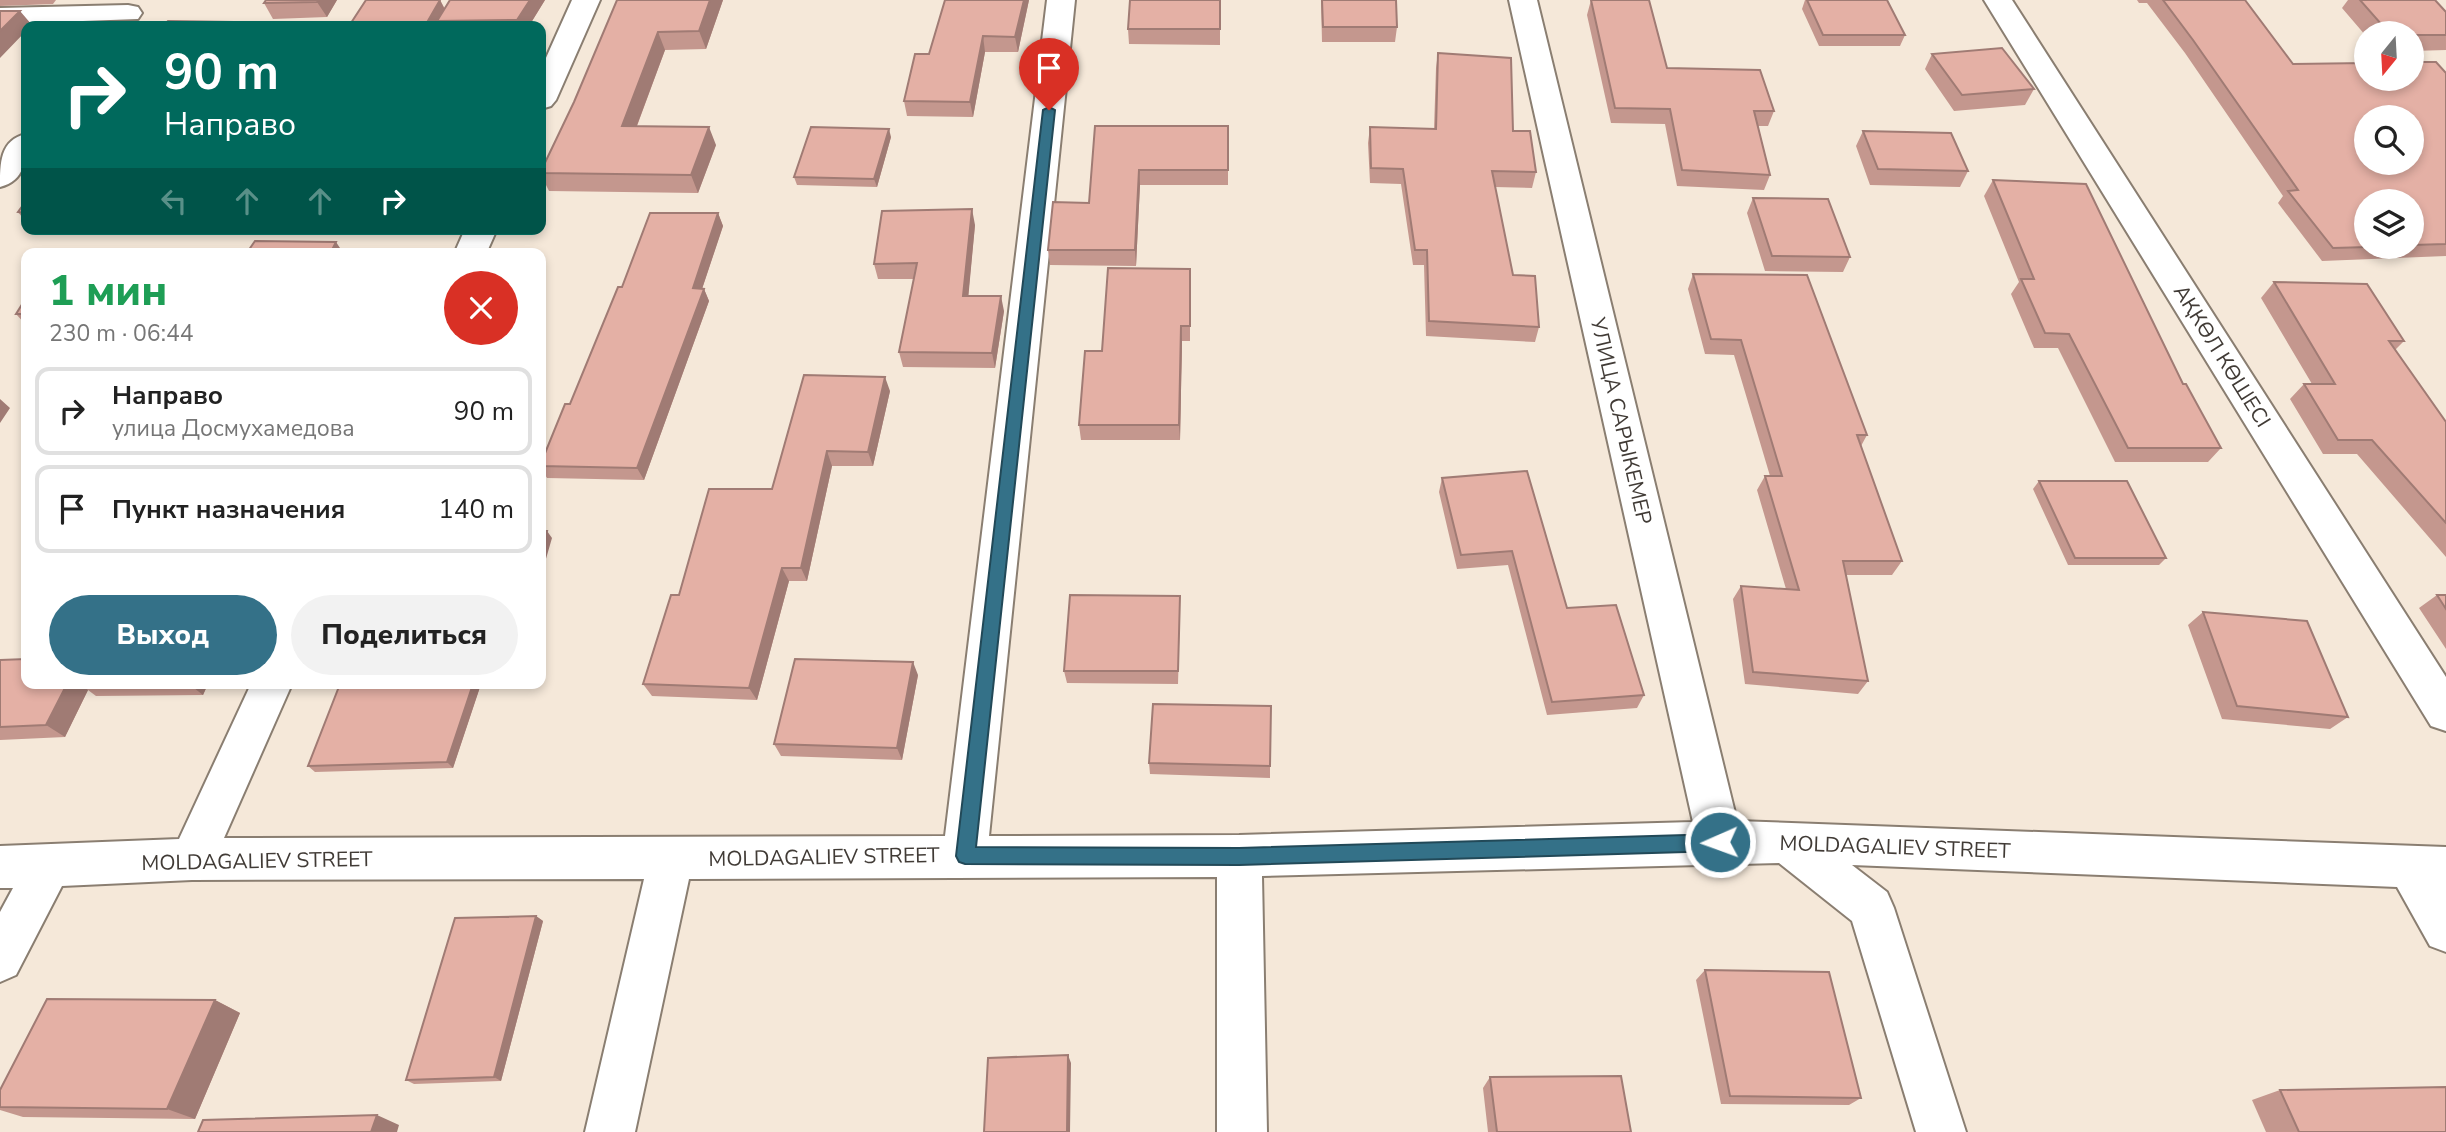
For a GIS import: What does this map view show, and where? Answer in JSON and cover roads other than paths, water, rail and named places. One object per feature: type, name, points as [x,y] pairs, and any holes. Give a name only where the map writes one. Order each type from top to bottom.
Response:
[{"type":"street","points":[[546,89],[586,0]]},
{"type":"street","points":[[965,856],[1061,0]]},
{"type":"street","name":"УЛИЦА САРЫКЕМЕР","points":[[1523,0],[1720,842]]},
{"type":"street","name":"АҚКӨЛ КӨШЕСІ","points":[[1998,0],[2446,713]]},
{"type":"street","points":[[0,16],[128,13]]},
{"type":"street","points":[[0,177],[21,150]]},
{"type":"street","points":[[192,859],[270,689]]},
{"type":"street","points":[[1787,842],[1871,908],[1941,1132]]},
{"type":"street","name":"MOLDAGALIEV STREET","points":[[0,867],[192,859],[1239,856],[1787,842],[2428,867]]},
{"type":"street","points":[[1239,856],[1242,1132]]},
{"type":"street","points":[[610,1132],[671,859]]},
{"type":"street","points":[[0,959],[49,866]]},
{"type":"street","points":[[2428,867],[2446,930]]}]
